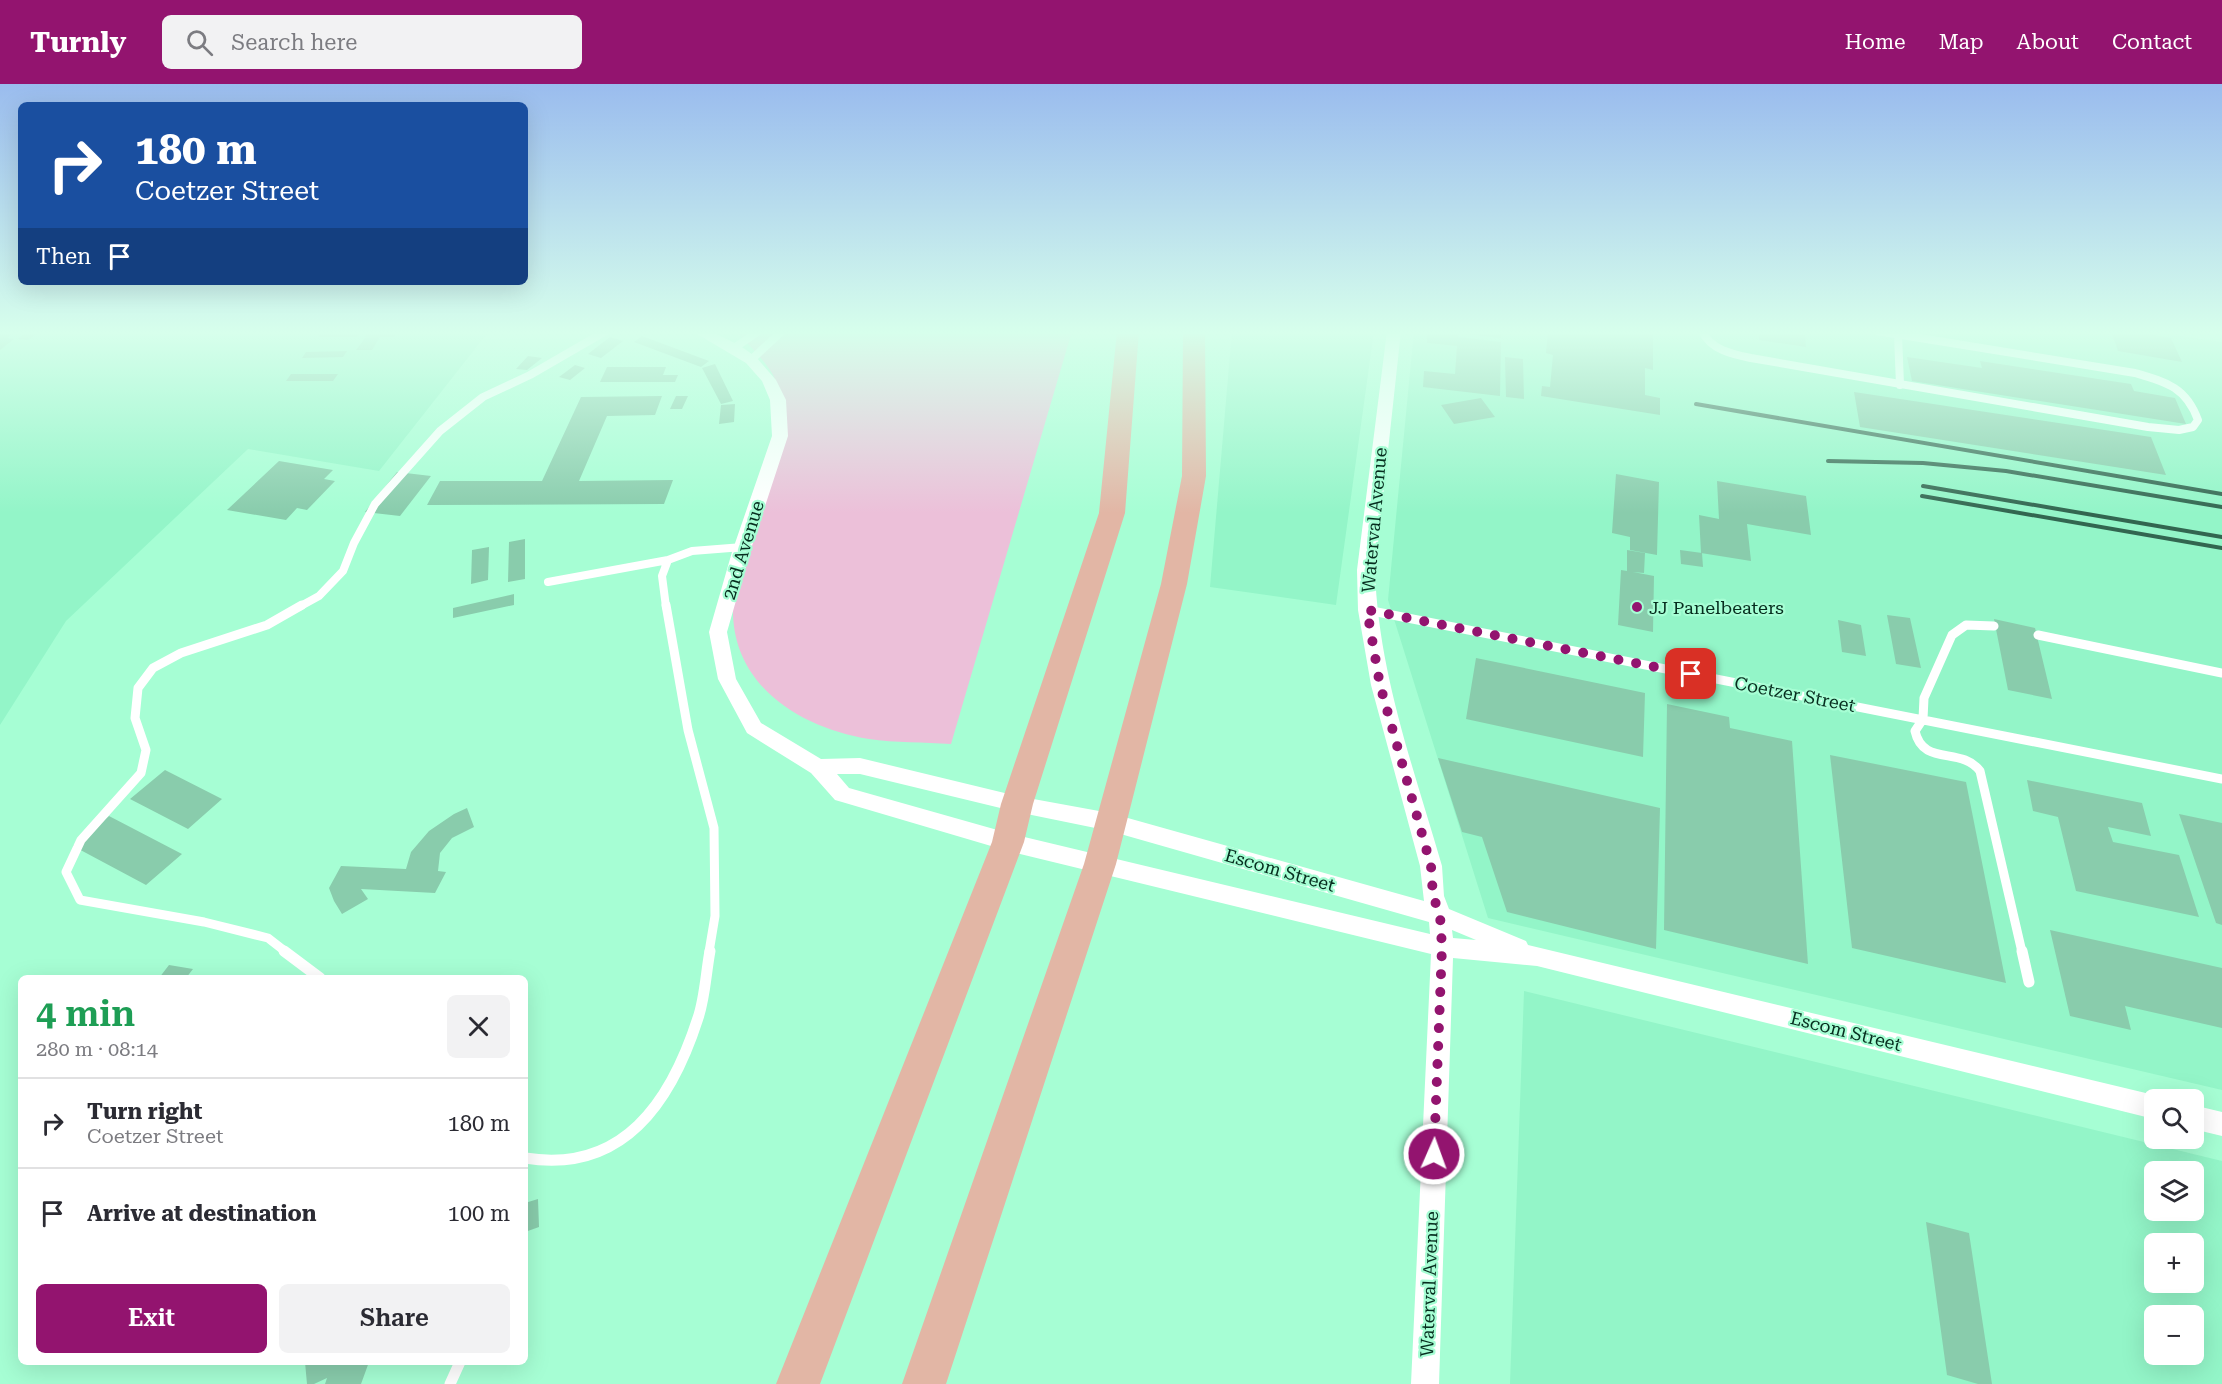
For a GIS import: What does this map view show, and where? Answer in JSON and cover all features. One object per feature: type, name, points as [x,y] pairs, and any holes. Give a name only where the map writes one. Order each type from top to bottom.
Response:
[{"type":"main road","points":[[798,1384],[1008,842],[1017,804],[1112,513],[1123,392]]},
{"type":"main road","points":[[924,1384],[1100,864],[1174,584],[1194,476],[1194,392]]},
{"type":"street","name":"2nd Avenue","points":[[774,392],[778,400],[780,436],[718,632],[727,679],[754,728],[818,767],[842,794],[1008,842]]},
{"type":"street","name":"Waterval Avenue","points":[[1387,392],[1366,570],[1367,610],[1380,685],[1429,859],[1433,896],[1440,915],[1442,947],[1425,1384]]},
{"type":"street","points":[[818,767],[860,766],[1017,804]]},
{"type":"street","name":"Escom Street","points":[[1017,804],[1110,822],[1440,915],[1537,956]]},
{"type":"street","name":"Escom Street","points":[[1008,842],[1442,947],[1537,956],[2144,1105]]},
{"type":"street","points":[[2204,1120],[2222,1124]]},
{"type":"lane","points":[[316,975],[268,938],[204,922],[80,900],[66,872],[81,840],[141,773],[146,750],[135,718],[138,688],[153,668],[181,653],[267,625],[319,596],[343,571],[354,543],[375,504],[440,431],[483,397],[494,392]]},
{"type":"lane","points":[[1940,392],[2158,428],[2186,429],[2193,427],[2198,420],[2194,406],[2183,392]]},
{"type":"lane","points":[[548,582],[668,560],[680,553],[743,547]]},
{"type":"lane","points":[[528,1158],[549,1162],[578,1159],[606,1150],[633,1132],[668,1090],[699,1017],[715,916],[714,828],[688,730],[662,586],[662,571],[668,560]]},
{"type":"lane","name":"Coetzer Street","points":[[1367,610],[2222,779]]},
{"type":"lane","points":[[1994,626],[1966,625],[1952,634],[1924,698],[1923,719],[1915,731],[1919,744],[1927,750],[1972,761],[1980,771],[2029,982]]},
{"type":"lane","points":[[2038,635],[2222,673]]},
{"type":"lane","points":[[450,1384],[459,1365]]},
{"type":"shaded area","points":[[0,392],[441,392],[379,471],[248,449],[66,621],[0,725]]},
{"type":"shaded area","points":[[779,392],[1054,392],[951,744],[869,739],[844,734],[820,725],[777,701],[760,684],[746,664],[737,641],[733,615],[736,584],[780,426]]},
{"type":"shaded area","points":[[1227,392],[1366,392],[1336,605],[1210,587]]},
{"type":"shaded area","points":[[1408,392],[2222,392],[2222,1090],[1488,918],[1388,600]]},
{"type":"shaded area","points":[[1524,991],[2144,1142],[2144,1149],[2173,1149],[2222,1161],[2222,1384],[1510,1384]]},
{"type":"building","points":[[714,392],[728,392],[733,401],[721,404]]},
{"type":"building","points":[[1463,392],[1500,392],[1500,396]]},
{"type":"building","points":[[1506,392],[1524,392],[1524,399],[1506,397]]},
{"type":"building","points":[[1541,392],[1645,392],[1645,395],[1660,398],[1660,415],[1541,396]]},
{"type":"building","points":[[1854,392],[2151,437],[2166,475],[1860,427]]},
{"type":"building","points":[[1980,392],[2138,392],[2175,398],[2186,424]]},
{"type":"building","points":[[662,396],[655,415],[607,416],[579,481],[673,480],[664,504],[427,505],[440,481],[542,481],[581,397]]},
{"type":"building","points":[[676,396],[688,396],[682,409],[670,409]]},
{"type":"building","points":[[1481,398],[1495,417],[1454,424],[1441,405]]},
{"type":"building","points":[[735,404],[734,422],[719,424],[721,405]]},
{"type":"building","points":[[279,461],[333,470],[324,479],[335,481],[307,510],[297,508],[286,520],[227,510]]},
{"type":"building","points":[[397,472],[431,476],[400,516],[365,512]]},
{"type":"building","points":[[1616,474],[1659,482],[1657,555],[1630,550],[1630,537],[1612,533]]},
{"type":"building","points":[[1717,481],[1806,496],[1811,535],[1747,524],[1751,561],[1701,553],[1699,515],[1719,519]]},
{"type":"building","points":[[525,539],[525,579],[508,582],[509,542]]},
{"type":"building","points":[[489,547],[488,580],[471,584],[472,550]]},
{"type":"building","points":[[1627,550],[1645,553],[1644,573],[1633,572],[1654,576],[1653,632],[1618,625],[1621,570],[1627,571]]},
{"type":"building","points":[[1680,550],[1702,553],[1703,567],[1681,564]]},
{"type":"building","points":[[514,594],[514,605],[453,618],[453,608]]},
{"type":"building","points":[[1887,615],[1910,618],[1921,668],[1896,664]]},
{"type":"building","points":[[1994,619],[2035,628],[2052,699],[2008,690]]},
{"type":"building","points":[[1838,620],[1861,625],[1866,656],[1842,652]]},
{"type":"building","points":[[1476,658],[1645,693],[1643,757],[1466,719]]},
{"type":"building","points":[[1667,704],[1729,717],[1730,728],[1792,741],[1808,964],[1664,930]]},
{"type":"building","points":[[1830,755],[1966,782],[2006,983],[1852,948]]},
{"type":"building","points":[[1438,758],[1660,808],[1656,949],[1507,912],[1482,837],[1462,832]]},
{"type":"building","points":[[165,770],[222,799],[188,829],[130,799]]},
{"type":"building","points":[[2027,780],[2142,803],[2151,836],[2108,827],[2113,842],[2179,855],[2199,917],[2076,891],[2058,817],[2033,811]]},
{"type":"building","points":[[467,808],[474,827],[452,838],[440,853],[438,871],[446,872],[435,893],[361,889],[368,899],[342,914],[329,888],[341,866],[406,869],[411,852],[429,831]]},
{"type":"building","points":[[2179,814],[2222,823],[2222,925],[2216,923]]},
{"type":"building","points":[[109,816],[182,854],[146,885],[73,846]]},
{"type":"building","points":[[2050,930],[2222,968],[2222,1028],[2125,1006],[2131,1030],[2070,1016]]},
{"type":"building","points":[[169,965],[193,969],[188,975],[161,975]]},
{"type":"building","points":[[538,1199],[539,1227],[528,1231],[528,1202]]},
{"type":"building","points":[[1926,1222],[1969,1233],[1992,1384],[1978,1384],[1947,1375]]},
{"type":"building","points":[[305,1365],[368,1365],[361,1384],[325,1384],[327,1378],[314,1384],[307,1384]]},
{"type":"railway","points":[[1696,404],[2222,494]]},
{"type":"railway","points":[[1828,461],[1923,463],[2006,471],[2222,507]]},
{"type":"railway","points":[[1923,486],[2222,537]]},
{"type":"railway","points":[[1922,496],[2222,548]]},
{"type":"place","name":"JJ Panelbeaters","points":[[1637,607]]},
{"type":"route","points":[[1434,1154],[1442,947],[1440,915],[1433,896],[1428,852],[1380,685],[1367,610],[1691,674]]}]
